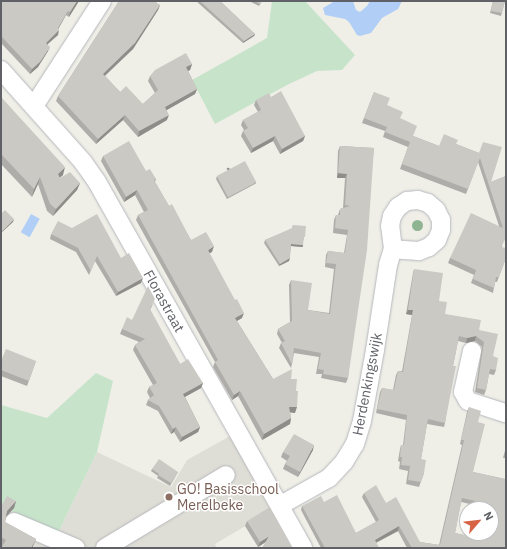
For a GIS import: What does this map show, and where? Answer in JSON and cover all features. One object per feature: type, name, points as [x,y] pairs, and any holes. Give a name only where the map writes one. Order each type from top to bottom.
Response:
[{"type":"street","points":[[34,106],[102,1]]},
{"type":"street","name":"Florastraat","points":[[1,70],[83,162],[97,182],[303,548]]},
{"type":"street","name":"Herdenkingswijk","points":[[279,506],[328,478],[344,462],[355,444],[362,421],[376,350],[388,266],[393,249]]},
{"type":"street","points":[[472,351],[463,392],[468,401],[506,413]]},
{"type":"street","points":[[105,548],[226,475]]},
{"type":"street","points":[[14,522],[76,548]]},
{"type":"shaded area","name":"GO! Basisschool Merelbeke","points":[[230,436],[271,511],[215,544],[217,548],[1,548],[1,507],[59,531],[97,452],[171,487],[187,460]]},
{"type":"green space","points":[[272,1],[305,1],[355,55],[342,70],[317,71],[287,85],[215,124],[192,80],[267,38]]},
{"type":"green space","points":[[96,373],[113,381],[97,452],[59,531],[1,507],[1,405],[47,418]]},
{"type":"water","points":[[335,1],[353,1],[356,10],[360,12],[370,1],[402,1],[398,9],[382,18],[371,33],[360,36],[357,35],[349,22],[345,19],[325,15],[323,8]]},
{"type":"water","points":[[31,214],[40,219],[30,237],[21,232]]},
{"type":"building","points":[[1,1],[77,1],[70,12],[68,11],[58,28],[59,30],[46,43],[50,47],[40,62],[32,69],[1,36]]},
{"type":"building","points":[[119,1],[156,1],[155,2],[160,5],[135,43],[103,74],[120,92],[126,86],[143,104],[158,90],[150,76],[155,70],[186,53],[192,64],[186,67],[197,89],[165,107],[169,115],[139,131],[125,115],[98,139],[58,96]]},
{"type":"building","points":[[200,1],[220,1],[255,34],[244,41]]},
{"type":"building","points":[[255,1],[262,1],[260,4]]},
{"type":"building","points":[[493,1],[505,1],[502,13],[491,11]]},
{"type":"building","points":[[281,91],[305,136],[282,149],[275,136],[253,148],[243,131],[248,128],[243,120],[261,110],[256,100],[269,93],[271,97]]},
{"type":"building","points":[[374,92],[390,98],[387,105],[403,112],[400,118],[417,126],[413,136],[439,146],[444,134],[458,140],[456,144],[479,153],[483,142],[502,147],[491,182],[506,176],[506,238],[501,247],[506,248],[506,258],[499,277],[496,277],[494,288],[473,279],[476,270],[450,258],[471,213],[503,228],[480,158],[468,189],[402,164],[410,142],[385,132],[387,127],[364,118]]},
{"type":"building","points":[[1,97],[65,167],[58,174],[60,178],[70,172],[80,183],[56,209],[50,204],[40,177],[34,189],[1,154]]},
{"type":"building","points":[[129,141],[146,171],[150,169],[156,179],[154,180],[169,206],[172,204],[191,240],[206,232],[214,246],[208,250],[235,300],[237,299],[244,313],[235,318],[273,379],[292,369],[291,379],[297,379],[297,407],[289,407],[291,418],[264,434],[240,391],[234,395],[215,362],[218,360],[138,215],[148,210],[137,190],[126,197],[103,156]]},
{"type":"building","points":[[340,146],[374,148],[367,250],[348,378],[323,374],[324,370],[318,369],[321,353],[294,348],[292,364],[281,343],[285,341],[278,329],[292,321],[291,280],[312,283],[308,310],[330,314],[336,264],[326,263],[328,251],[345,253],[348,230],[335,228],[336,215],[340,215],[340,209],[350,206],[345,205],[347,174],[338,173]]},
{"type":"building","points":[[245,161],[256,182],[228,197],[217,176]]},
{"type":"building","points":[[5,210],[14,219],[1,232],[1,214]]},
{"type":"building","points":[[97,214],[121,258],[129,253],[143,278],[118,292],[97,256],[91,271],[78,248],[51,234],[58,221],[72,228]]},
{"type":"building","points":[[293,225],[306,226],[303,245],[291,244],[290,258],[280,264],[265,240],[292,228]]},
{"type":"building","points":[[414,269],[443,273],[439,301],[447,302],[445,314],[481,320],[479,330],[498,334],[493,356],[498,358],[496,370],[490,369],[486,390],[477,388],[484,342],[476,336],[467,338],[459,336],[453,366],[456,366],[445,423],[428,419],[421,459],[426,460],[421,482],[408,480],[410,466],[401,465],[401,445],[404,445],[407,415],[377,409],[382,388],[394,390],[398,371],[403,372],[413,310],[408,310]]},
{"type":"building","points":[[148,286],[155,299],[150,309],[180,364],[188,359],[203,383],[183,394],[200,427],[182,437],[176,427],[173,429],[159,406],[148,400],[154,395],[149,387],[157,383],[135,345],[145,339],[122,329],[127,317],[132,320]]},
{"type":"building","points":[[6,349],[36,361],[29,381],[1,370],[1,361]]},
{"type":"building","points":[[469,407],[481,411],[478,422],[485,424],[473,472],[505,479],[506,476],[506,548],[412,548],[399,526],[375,540],[379,548],[325,548],[302,506],[321,496],[324,502],[337,495],[356,533],[379,520],[364,493],[376,485],[386,503],[396,497],[420,542],[440,545],[464,440],[461,440]]},
{"type":"building","points":[[294,434],[314,445],[300,472],[285,464],[290,456],[283,452]]},
{"type":"building","points":[[159,459],[178,472],[171,483],[158,475],[159,474],[152,469]]},
{"type":"building","points":[[7,496],[16,501],[7,511],[5,522],[36,539],[31,548],[1,548],[6,540],[1,537],[1,507]]},
{"type":"building","points":[[270,507],[292,548],[262,548],[269,536],[260,542],[247,521]]},
{"type":"place","name":"GO! Basisschool Merelbeke","points":[[169,497]]}]
